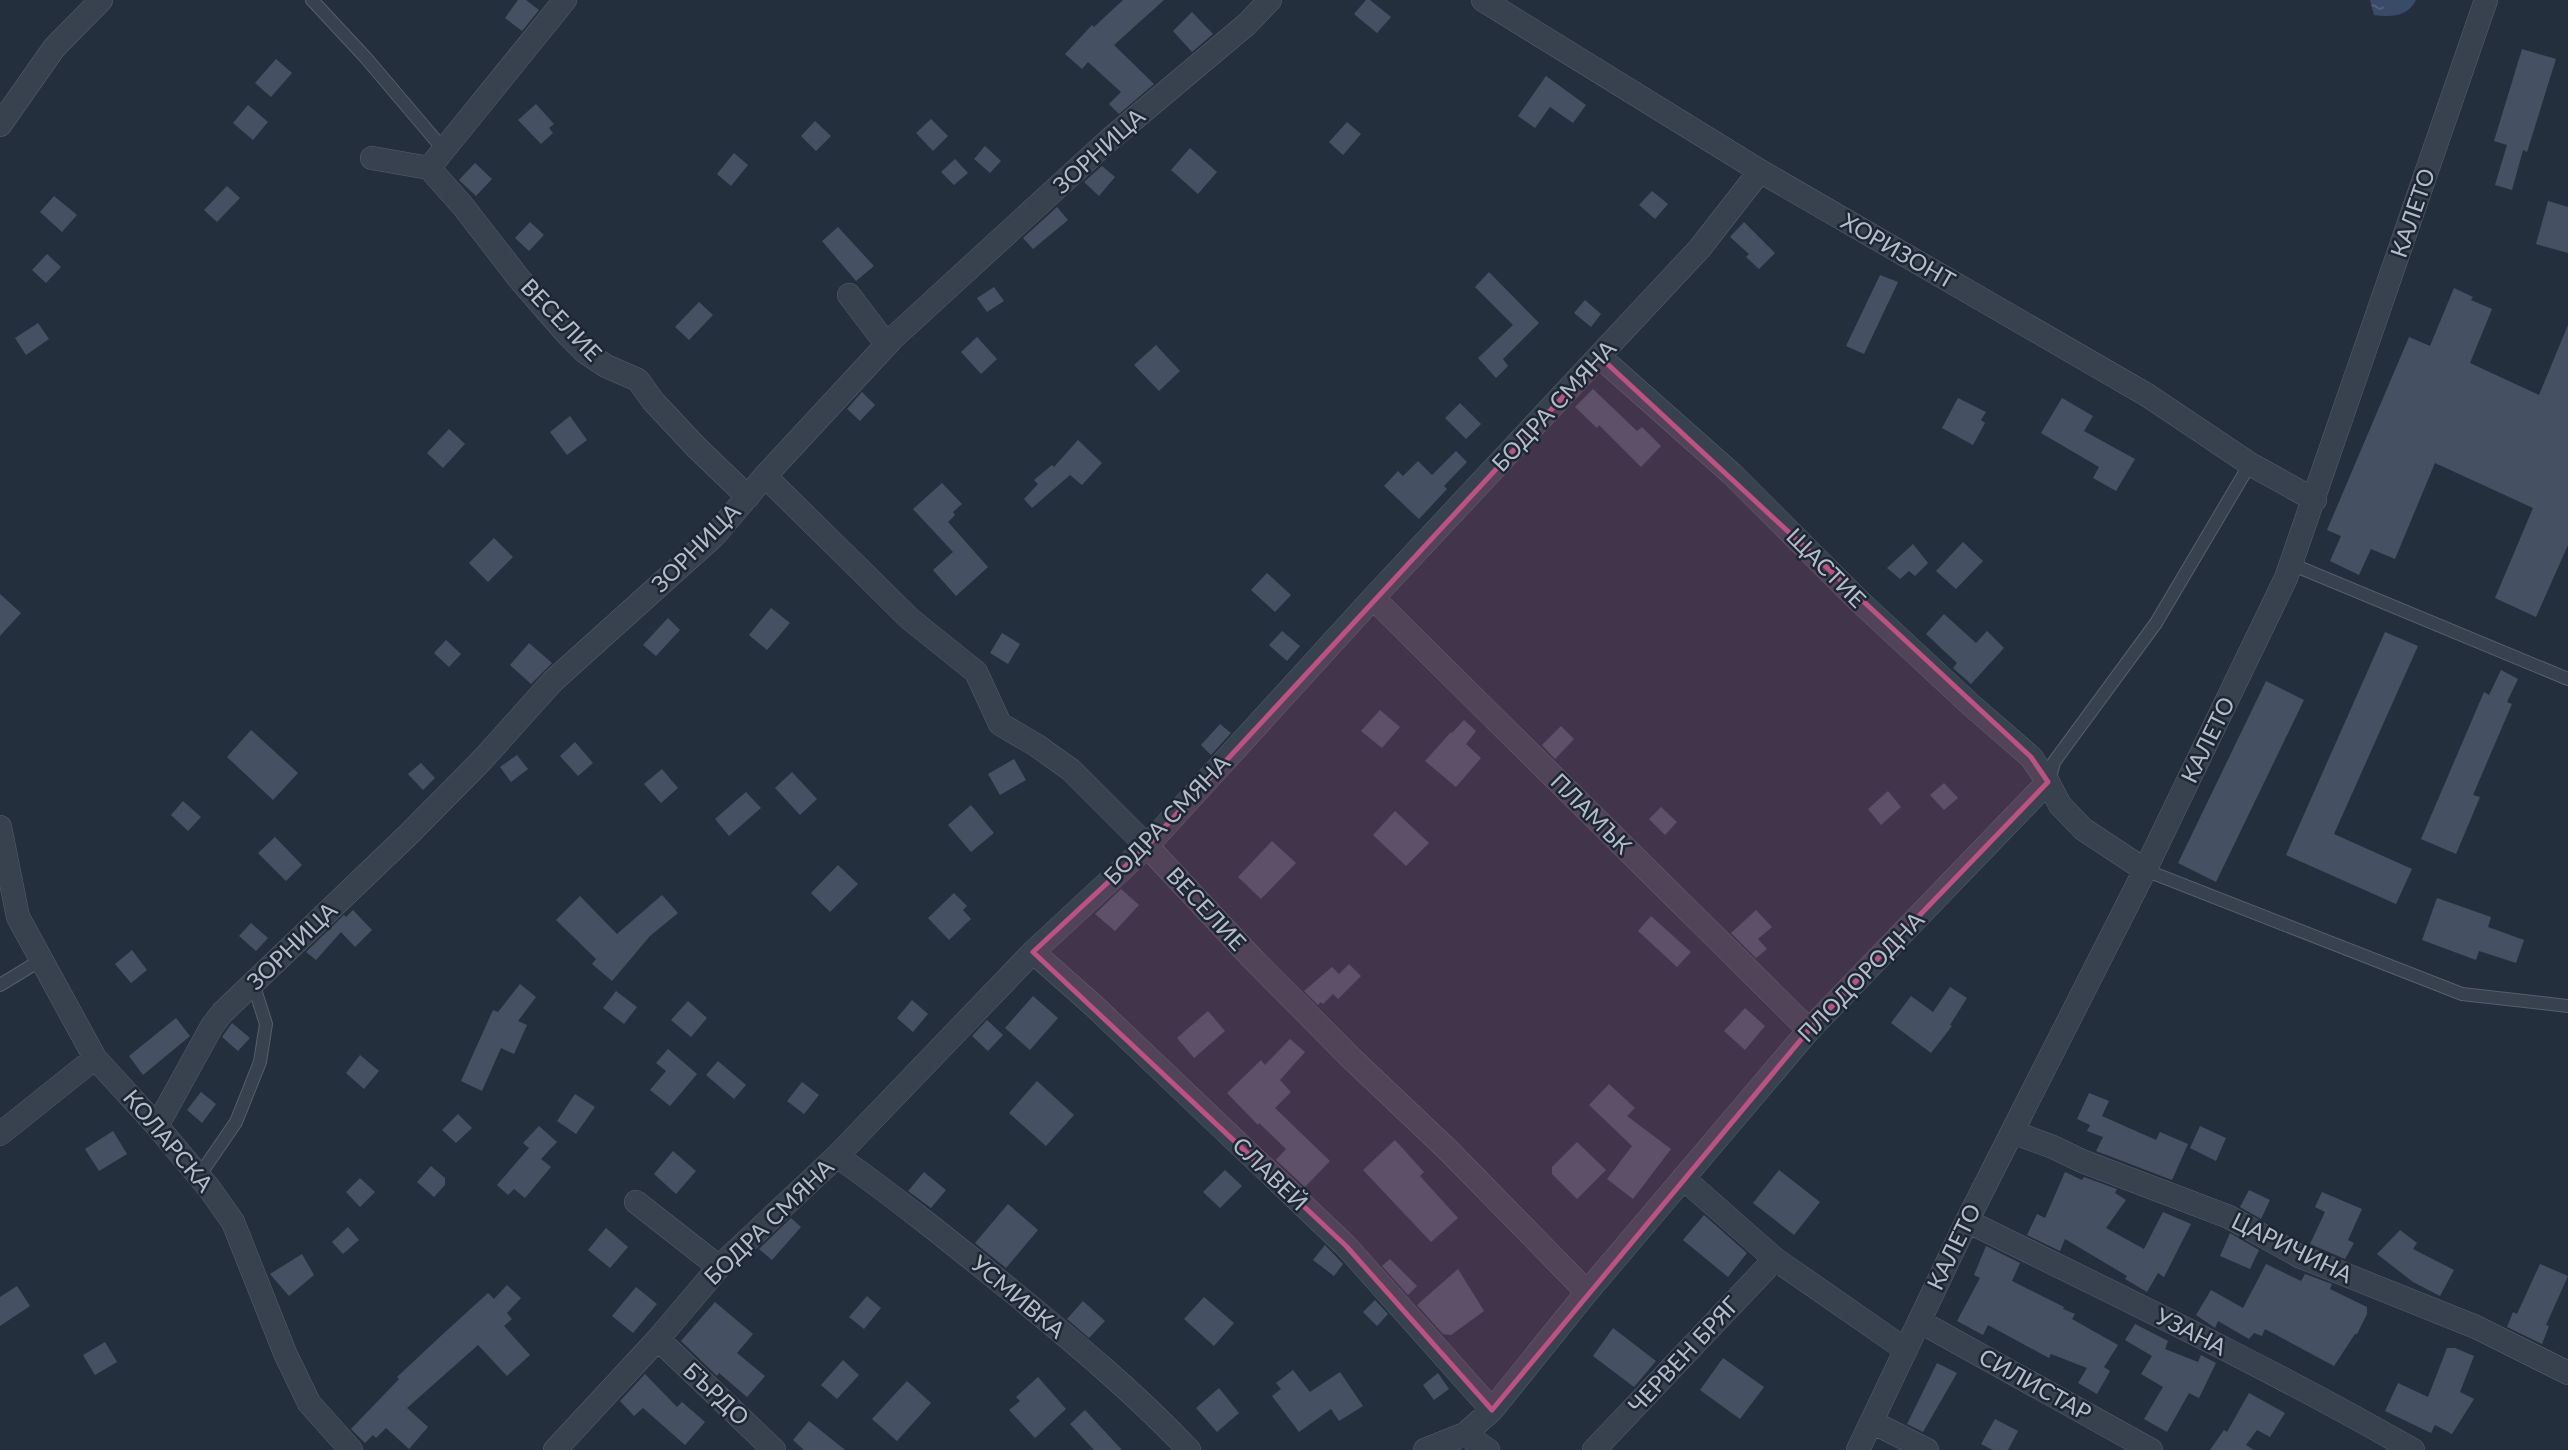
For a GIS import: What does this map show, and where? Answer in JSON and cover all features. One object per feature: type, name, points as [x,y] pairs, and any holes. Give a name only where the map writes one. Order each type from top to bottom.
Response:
[{"type":"street","points":[[0,125],[54,48],[101,0]]},
{"type":"street","points":[[372,158],[437,159],[565,0]]},
{"type":"street","name":"ЗОРНИЦА","points":[[158,1126],[212,1026],[222,1013],[419,825],[553,681],[714,537],[765,476],[887,345],[1109,140],[1247,24],[1270,0]]},
{"type":"street","name":"ХОРИЗОНТ","points":[[1483,0],[1760,171],[2147,395],[2250,464],[2315,500]]},
{"type":"street","name":"КАЛЕТО","points":[[1857,1450],[1967,1221],[2145,870],[2291,564],[2486,0]]},
{"type":"street","name":"ВЕСЕЛИЕ","points":[[437,159],[462,205],[521,281],[568,335],[606,366],[638,380],[687,438],[748,497]]},
{"type":"street","name":"БОДРА СМЯНА","points":[[555,1450],[657,1339],[719,1266],[837,1156],[1033,952],[1147,846],[1700,248],[1760,171]]},
{"type":"street","points":[[849,295],[887,345]]},
{"type":"street","name":"ЩАСТИЕ","points":[[1600,357],[1731,474],[1857,599],[2031,757],[2060,805],[2083,829],[2145,870]]},
{"type":"street","name":"ВЕСЕЛИЕ","points":[[765,476],[909,619],[976,672],[1000,724],[1037,745],[1071,770],[1250,956],[1351,1058],[1448,1150],[1587,1292]]},
{"type":"street","name":"ПЛАМЪК","points":[[1374,598],[1809,1030]]},
{"type":"street","name":"ПЛОДОРОДНА","points":[[1425,1450],[1465,1434],[1492,1410],[1587,1292],[1809,1030],[2048,782]]},
{"type":"street","name":"КОЛАРСКА","points":[[0,827],[18,917],[95,1058],[158,1126],[233,1222],[285,1353],[309,1403],[351,1450]]},
{"type":"street","name":"СЛАВЕЙ","points":[[1033,952],[1093,1005],[1346,1247],[1492,1410]]},
{"type":"street","points":[[0,1134],[95,1058]]},
{"type":"street","name":"ЦАРИЧИНА","points":[[2012,1132],[2229,1217],[2299,1256],[2476,1327],[2568,1373]]},
{"type":"street","name":"УСМИВКА","points":[[837,1156],[900,1200],[1043,1317],[1143,1402],[1189,1450]]},
{"type":"street","points":[[1683,1178],[1775,1259],[1906,1350]]},
{"type":"street","points":[[636,1202],[719,1266]]},
{"type":"street","name":"УЗАНА","points":[[1967,1221],[2347,1412],[2413,1450]]},
{"type":"street","name":"ЧЕРВЕН БРЯГ","points":[[1594,1450],[1775,1259]]},
{"type":"street","name":"СИЛИСТАР","points":[[1919,1321],[2151,1450]]},
{"type":"street","name":"БЪРДО","points":[[657,1339],[774,1450]]},
{"type":"street","points":[[1872,1422],[1927,1450]]},
{"type":"street","points":[[1465,1434],[1488,1450]]},
{"type":"lane","name":"ВЕСЕЛИЕ","points":[[312,0],[366,58],[437,159]]},
{"type":"lane","name":"ПЛОДОРОДНА","points":[[2048,782],[2054,762],[2156,623],[2250,464]]},
{"type":"lane","points":[[2291,564],[2568,679]]},
{"type":"lane","points":[[2145,870],[2462,994],[2568,1006]]},
{"type":"lane","points":[[0,985],[41,960]]},
{"type":"lane","points":[[199,1176],[236,1122],[260,1062],[266,1024],[253,983]]},
{"type":"highlighted area","points":[[1600,357],[2031,757],[2048,782],[1809,1030],[1492,1410],[1346,1246],[1033,952],[1147,846]]},
{"type":"water","points":[[2370,0],[2416,0],[2413,6],[2403,13],[2386,16],[2374,15]]},
{"type":"building","points":[[518,0],[526,0],[539,10],[522,31],[505,18]]},
{"type":"building","points":[[1123,0],[1164,0],[1114,45],[1154,84],[1119,114],[1109,104],[1121,92],[1088,62],[1082,69],[1065,54],[1092,25],[1094,27]]},
{"type":"building","points":[[1366,0],[1370,0],[1391,17],[1377,33],[1354,14]]},
{"type":"building","points":[[1192,12],[1213,34],[1192,52],[1173,31]]},
{"type":"building","points":[[2522,49],[2556,59],[2527,152],[2523,150],[2512,190],[2495,185],[2507,145],[2494,141]]},
{"type":"building","points":[[276,59],[292,73],[271,97],[255,83]]},
{"type":"building","points":[[1546,76],[1586,105],[1573,123],[1550,107],[1535,128],[1518,116]]},
{"type":"building","points":[[536,104],[554,124],[549,128],[553,133],[541,144],[518,120]]},
{"type":"building","points":[[248,105],[268,122],[253,140],[233,123]]},
{"type":"building","points":[[931,119],[948,136],[933,151],[916,133]]},
{"type":"building","points":[[815,121],[831,136],[816,151],[801,136]]},
{"type":"building","points":[[1347,122],[1361,134],[1343,155],[1329,142]]},
{"type":"building","points":[[985,146],[1001,161],[990,173],[974,159]]},
{"type":"building","points":[[1190,148],[1217,172],[1198,194],[1171,170]]},
{"type":"building","points":[[734,153],[748,165],[731,186],[717,174]]},
{"type":"building","points":[[955,159],[968,173],[954,185],[941,172]]},
{"type":"building","points":[[475,163],[492,179],[476,196],[459,180]]},
{"type":"building","points":[[1102,166],[1115,177],[1099,196],[1084,182]]},
{"type":"building","points":[[227,186],[240,198],[217,222],[204,210]]},
{"type":"building","points":[[1652,191],[1668,204],[1655,219],[1639,205]]},
{"type":"building","points":[[54,196],[77,215],[62,232],[40,212]]},
{"type":"building","points":[[2548,201],[2568,207],[2568,253],[2536,244]]},
{"type":"building","points":[[1057,207],[1068,220],[1033,249],[1023,238]]},
{"type":"building","points":[[530,222],[544,235],[529,251],[515,238]]},
{"type":"building","points":[[1744,222],[1775,253],[1759,269],[1746,257],[1749,254],[1730,237]]},
{"type":"building","points":[[838,227],[874,266],[856,281],[822,241]]},
{"type":"building","points":[[47,254],[61,267],[46,283],[32,270]]},
{"type":"building","points":[[1489,272],[1539,323],[1503,359],[1508,366],[1496,378],[1478,358],[1513,325],[1475,287]]},
{"type":"building","points":[[1880,275],[1898,282],[1864,354],[1846,346]]},
{"type":"building","points":[[994,287],[1004,301],[987,312],[977,298]]},
{"type":"building","points":[[2454,288],[2473,297],[2471,300],[2492,309],[2470,363],[2539,395],[2568,325],[2568,545],[2536,617],[2495,598],[2533,508],[2435,463],[2395,559],[2371,549],[2359,575],[2330,561],[2341,536],[2327,530],[2409,337],[2430,346]]},
{"type":"building","points":[[1585,300],[1601,314],[1591,327],[1574,313]]},
{"type":"building","points":[[699,302],[713,315],[689,340],[675,327]]},
{"type":"building","points":[[38,323],[49,339],[26,355],[15,338]]},
{"type":"building","points":[[977,337],[997,359],[981,374],[961,352]]},
{"type":"building","points":[[1156,345],[1180,371],[1159,391],[1134,365]]},
{"type":"building","points":[[1593,389],[1637,431],[1642,427],[1661,446],[1641,467],[1599,425],[1597,428],[1575,407]]},
{"type":"building","points":[[862,392],[875,405],[860,421],[847,409]]},
{"type":"building","points":[[1958,398],[1986,412],[1981,420],[1985,423],[1973,445],[1942,428]]},
{"type":"building","points":[[2062,398],[2093,416],[2084,431],[2135,459],[2116,491],[2093,478],[2099,467],[2041,433]]},
{"type":"building","points":[[1460,403],[1481,424],[1466,439],[1445,418]]},
{"type":"building","points":[[570,416],[587,440],[567,455],[550,432]]},
{"type":"building","points":[[449,429],[465,444],[443,468],[427,453]]},
{"type":"building","points":[[1078,440],[1102,463],[1082,485],[1070,475],[1032,508],[1024,499],[1038,484],[1034,480],[1052,465],[1054,467]]},
{"type":"building","points":[[1456,451],[1467,462],[1444,486],[1447,489],[1419,519],[1384,486],[1398,471],[1403,476],[1418,461],[1432,475]]},
{"type":"building","points":[[942,483],[962,504],[953,512],[955,515],[948,522],[988,567],[956,596],[933,570],[953,552],[913,509]]},
{"type":"building","points":[[494,538],[513,557],[488,582],[469,563]]},
{"type":"building","points":[[1963,542],[1983,561],[1956,589],[1936,571]]},
{"type":"building","points":[[1913,544],[1928,563],[1915,576],[1909,571],[1900,579],[1887,568]]},
{"type":"building","points":[[1267,573],[1291,595],[1275,612],[1251,590]]},
{"type":"building","points":[[0,594],[21,613],[0,636]]},
{"type":"building","points":[[771,608],[790,623],[767,650],[749,635]]},
{"type":"building","points":[[1944,614],[1976,643],[1987,631],[2004,648],[1971,684],[1953,668],[1957,663],[1926,634]]},
{"type":"building","points":[[668,618],[680,630],[656,656],[643,645]]},
{"type":"building","points":[[1282,631],[1300,646],[1287,661],[1269,645]]},
{"type":"building","points":[[2385,632],[2418,646],[2334,834],[2412,869],[2396,904],[2286,855]]},
{"type":"building","points":[[1002,633],[1020,644],[1008,664],[990,653]]},
{"type":"building","points":[[446,640],[461,654],[449,667],[434,653]]},
{"type":"building","points":[[529,643],[552,663],[531,684],[510,665]]},
{"type":"building","points":[[2501,670],[2518,679],[2507,702],[2512,704],[2473,795],[2480,797],[2456,854],[2421,839],[2484,692],[2489,695]]},
{"type":"building","points":[[2266,681],[2304,700],[2216,882],[2178,863]]},
{"type":"building","points":[[1380,710],[1400,727],[1382,748],[1361,731]]},
{"type":"building","points":[[1464,720],[1476,731],[1466,744],[1481,758],[1456,787],[1425,761]]},
{"type":"building","points":[[1220,724],[1231,733],[1211,755],[1201,745]]},
{"type":"building","points":[[1561,726],[1574,739],[1555,759],[1542,745]]},
{"type":"building","points":[[251,730],[298,773],[273,800],[227,757]]},
{"type":"building","points":[[575,742],[593,763],[578,776],[560,756]]},
{"type":"building","points":[[517,755],[528,769],[511,782],[500,767]]},
{"type":"building","points":[[1014,759],[1026,780],[1000,795],[988,774]]},
{"type":"building","points":[[421,763],[435,778],[423,790],[408,774]]},
{"type":"building","points":[[662,769],[678,788],[661,803],[644,784]]},
{"type":"building","points":[[792,772],[817,799],[800,815],[775,788]]},
{"type":"building","points":[[1944,783],[1958,798],[1944,810],[1930,795]]},
{"type":"building","points":[[1888,791],[1901,807],[1881,825],[1868,809]]},
{"type":"building","points":[[746,792],[761,808],[729,836],[715,819]]},
{"type":"building","points":[[183,801],[201,817],[188,831],[171,815]]},
{"type":"building","points":[[971,805],[994,833],[971,852],[948,825]]},
{"type":"building","points":[[1661,807],[1677,822],[1665,835],[1649,819]]},
{"type":"building","points":[[1395,811],[1429,843],[1406,866],[1373,835]]},
{"type":"building","points":[[275,837],[302,865],[286,881],[258,853]]},
{"type":"building","points":[[1272,841],[1296,863],[1261,899],[1238,877]]},
{"type":"building","points":[[838,865],[858,884],[830,912],[811,893]]},
{"type":"building","points":[[1121,889],[1139,905],[1115,931],[1095,914]]},
{"type":"building","points":[[954,893],[967,906],[963,910],[971,919],[949,940],[928,918]]},
{"type":"building","points":[[662,895],[678,913],[650,936],[612,981],[592,964],[596,959],[556,920],[580,896],[617,934]]},
{"type":"building","points":[[2437,898],[2491,917],[2488,927],[2524,940],[2516,963],[2479,951],[2476,960],[2422,940]]},
{"type":"building","points":[[353,910],[372,930],[355,947],[341,932],[316,960],[306,952],[344,915],[346,917]]},
{"type":"building","points":[[1756,910],[1772,927],[1758,939],[1767,949],[1756,958],[1731,933]]},
{"type":"building","points":[[1651,916],[1691,952],[1677,967],[1638,931]]},
{"type":"building","points":[[251,923],[268,938],[256,951],[239,936]]},
{"type":"building","points":[[132,950],[147,970],[131,983],[115,964]]},
{"type":"building","points":[[1349,964],[1361,976],[1338,999],[1333,994],[1323,1004],[1321,1002],[1318,1005],[1304,991],[1332,967],[1339,974]]},
{"type":"building","points":[[520,984],[536,997],[518,1021],[527,1025],[514,1054],[501,1048],[482,1091],[461,1081],[493,1010],[498,1012]]},
{"type":"building","points":[[1950,987],[1967,998],[1950,1025],[1952,1026],[1931,1053],[1891,1023],[1911,996],[1933,1012]]},
{"type":"building","points":[[616,991],[637,1007],[624,1024],[603,1008]]},
{"type":"building","points":[[1033,996],[1058,1018],[1030,1050],[1005,1028]]},
{"type":"building","points":[[912,1000],[928,1014],[913,1032],[897,1018]]},
{"type":"building","points":[[688,1001],[707,1018],[691,1037],[671,1020]]},
{"type":"building","points":[[1745,1008],[1765,1026],[1745,1050],[1724,1031]]},
{"type":"building","points":[[1208,1011],[1225,1031],[1194,1058],[1177,1038]]},
{"type":"building","points":[[176,1018],[190,1036],[143,1075],[129,1056]]},
{"type":"building","points":[[987,1020],[1003,1035],[988,1051],[972,1036]]},
{"type":"building","points":[[232,1023],[250,1038],[238,1051],[222,1037]]},
{"type":"building","points":[[1290,1039],[1305,1052],[1280,1080],[1291,1092],[1275,1108],[1330,1161],[1305,1187],[1276,1160],[1286,1149],[1227,1093],[1261,1060],[1265,1065]]},
{"type":"building","points":[[668,1049],[697,1074],[670,1106],[650,1090],[666,1071],[656,1063]]},
{"type":"building","points":[[360,1055],[379,1071],[364,1089],[346,1073]]},
{"type":"building","points":[[718,1061],[746,1085],[734,1099],[706,1075]]},
{"type":"building","points":[[1037,1081],[1074,1115],[1046,1146],[1009,1113]]},
{"type":"building","points":[[802,1082],[819,1095],[804,1114],[787,1101]]},
{"type":"building","points":[[1609,1084],[1635,1108],[1627,1116],[1671,1149],[1633,1199],[1607,1179],[1632,1146],[1589,1105]]},
{"type":"building","points":[[201,1092],[216,1104],[202,1123],[187,1110]]},
{"type":"building","points":[[2089,1093],[2109,1101],[2102,1116],[2156,1140],[2160,1132],[2188,1144],[2172,1180],[2096,1151],[2103,1137],[2087,1131],[2090,1125],[2077,1119]]},
{"type":"building","points":[[575,1094],[595,1107],[576,1134],[557,1121]]},
{"type":"building","points":[[458,1114],[472,1128],[456,1143],[442,1130]]},
{"type":"building","points":[[539,1126],[557,1142],[541,1159],[551,1167],[525,1198],[514,1189],[508,1195],[497,1185],[529,1148],[523,1143]]},
{"type":"building","points":[[2200,1126],[2226,1138],[2216,1161],[2190,1148]]},
{"type":"building","points":[[113,1131],[127,1154],[99,1171],[85,1149]]},
{"type":"building","points":[[1395,1140],[1424,1172],[1420,1176],[1458,1218],[1431,1242],[1363,1170]]},
{"type":"building","points":[[1577,1142],[1606,1170],[1577,1199],[1552,1174],[1552,1167]]},
{"type":"building","points":[[673,1151],[696,1171],[676,1194],[654,1174]]},
{"type":"building","points":[[431,1166],[445,1178],[445,1185],[434,1197],[417,1182]]},
{"type":"building","points":[[1225,1170],[1242,1186],[1220,1208],[1203,1192]]},
{"type":"building","points":[[1779,1170],[1820,1202],[1794,1235],[1753,1203]]},
{"type":"building","points":[[924,1172],[946,1190],[931,1208],[908,1191]]},
{"type":"building","points":[[2065,1172],[2082,1180],[2084,1177],[2117,1189],[2115,1193],[2126,1200],[2106,1228],[2144,1249],[2163,1212],[2191,1224],[2164,1277],[2158,1273],[2147,1292],[2125,1279],[2127,1276],[2065,1239],[2060,1251],[2027,1235],[2037,1214],[2045,1218]]},
{"type":"building","points":[[360,1178],[375,1192],[360,1207],[346,1192]]},
{"type":"building","points":[[2249,1190],[2270,1200],[2261,1219],[2240,1207]]},
{"type":"building","points":[[2322,1192],[2362,1209],[2348,1240],[2354,1243],[2345,1259],[2310,1244],[2325,1212],[2315,1207]]},
{"type":"building","points":[[1008,1204],[1038,1230],[1006,1268],[975,1243]]},
{"type":"building","points":[[1704,1215],[1747,1253],[1728,1277],[1683,1240]]},
{"type":"building","points":[[791,1218],[801,1227],[772,1260],[759,1249]]},
{"type":"building","points":[[348,1227],[359,1240],[343,1254],[332,1242]]},
{"type":"building","points":[[606,1228],[628,1247],[610,1268],[588,1250]]},
{"type":"building","points":[[2400,1230],[2417,1243],[2413,1249],[2454,1270],[2440,1296],[2413,1282],[2377,1254]]},
{"type":"building","points":[[2230,1233],[2259,1250],[2250,1269],[2220,1256]]},
{"type":"building","points":[[1325,1245],[1343,1264],[1334,1276],[1313,1260]]},
{"type":"building","points":[[1986,1246],[2020,1263],[2012,1281],[2064,1307],[2063,1309],[2075,1314],[2072,1319],[2118,1345],[2104,1367],[2110,1371],[2097,1394],[2078,1383],[2087,1368],[2051,1354],[2049,1358],[1988,1325],[1983,1335],[1957,1321],[1980,1278],[1974,1275]]},
{"type":"building","points":[[302,1254],[314,1275],[289,1296],[270,1274]]},
{"type":"building","points":[[1390,1259],[1417,1286],[1408,1295],[1382,1266]]},
{"type":"building","points":[[2266,1264],[2301,1281],[2305,1274],[2332,1284],[2330,1289],[2367,1307],[2367,1314],[2357,1334],[2334,1366],[2265,1329],[2262,1336],[2254,1333],[2249,1339],[2218,1321],[2215,1328],[2196,1315],[2211,1290],[2243,1308]]},
{"type":"building","points":[[2540,1264],[2568,1276],[2546,1325],[2549,1326],[2542,1344],[2507,1327],[2513,1312],[2517,1314]]},
{"type":"building","points":[[1458,1269],[1484,1311],[1451,1335],[1443,1334],[1417,1305]]},
{"type":"building","points":[[507,1285],[521,1298],[507,1313],[512,1319],[504,1326],[530,1355],[507,1376],[478,1345],[407,1408],[428,1427],[409,1449],[386,1428],[376,1438],[373,1435],[365,1443],[351,1429],[399,1379],[397,1377],[488,1293],[494,1299]]},
{"type":"building","points":[[17,1286],[30,1306],[0,1326],[0,1297]]},
{"type":"building","points":[[636,1287],[657,1304],[633,1333],[612,1316]]},
{"type":"building","points":[[867,1296],[881,1308],[864,1329],[849,1317]]},
{"type":"building","points":[[1204,1297],[1234,1323],[1214,1346],[1184,1319]]},
{"type":"building","points":[[1375,1300],[1388,1314],[1377,1326],[1363,1312]]},
{"type":"building","points":[[1083,1301],[1105,1321],[1089,1338],[1067,1319]]},
{"type":"building","points":[[715,1302],[753,1334],[737,1353],[765,1376],[747,1397],[719,1373],[717,1376],[681,1341]]},
{"type":"building","points":[[2135,1324],[2168,1341],[2165,1349],[2198,1362],[2201,1355],[2216,1363],[2199,1398],[2189,1393],[2167,1432],[2144,1419],[2163,1387],[2141,1374],[2152,1356],[2125,1340]]},
{"type":"building","points":[[1613,1328],[1656,1361],[1634,1387],[1593,1356]]},
{"type":"building","points":[[105,1342],[117,1362],[95,1375],[83,1355]]},
{"type":"building","points":[[2447,1348],[2455,1348],[2474,1356],[2460,1392],[2474,1399],[2452,1434],[2435,1425],[2431,1433],[2385,1411],[2398,1383],[2428,1397]]},
{"type":"building","points":[[1723,1358],[1764,1387],[1740,1419],[1700,1390]]},
{"type":"building","points":[[843,1360],[859,1375],[837,1399],[821,1385]]},
{"type":"building","points":[[1937,1363],[1957,1373],[1923,1432],[1907,1424]]},
{"type":"building","points":[[1293,1370],[1310,1392],[1340,1372],[1363,1406],[1339,1421],[1331,1409],[1299,1432],[1272,1396],[1281,1389],[1276,1383]]},
{"type":"building","points":[[1438,1373],[1449,1389],[1434,1400],[1423,1385]]},
{"type":"building","points":[[645,1374],[677,1407],[682,1402],[705,1422],[685,1445],[643,1408],[634,1416],[620,1401]]},
{"type":"building","points":[[1038,1377],[1066,1409],[1035,1438],[1009,1410],[1020,1401],[1016,1397]]},
{"type":"building","points":[[907,1381],[931,1403],[897,1441],[872,1419]]},
{"type":"building","points":[[1219,1388],[1239,1413],[1217,1432],[1196,1408]]},
{"type":"building","points":[[2249,1393],[2285,1413],[2270,1437],[2257,1430],[2246,1445],[2254,1450],[2210,1450],[2224,1430],[2227,1432]]},
{"type":"building","points":[[1085,1410],[1122,1450],[1094,1450],[1070,1424]]},
{"type":"building","points":[[1995,1419],[2018,1431],[2008,1450],[1993,1450],[1981,1444]]},
{"type":"building","points":[[809,1421],[845,1450],[804,1450],[793,1440]]}]
